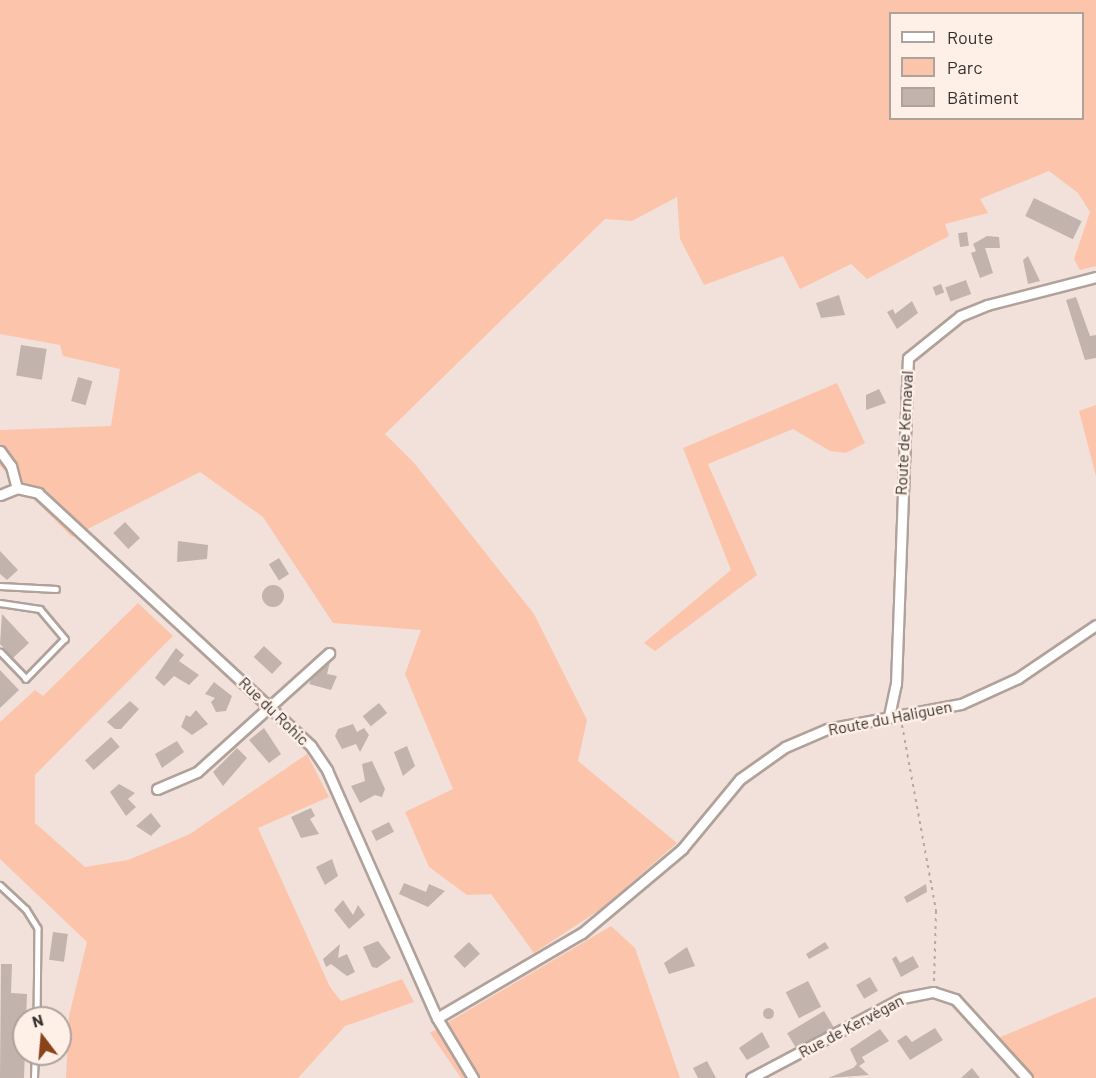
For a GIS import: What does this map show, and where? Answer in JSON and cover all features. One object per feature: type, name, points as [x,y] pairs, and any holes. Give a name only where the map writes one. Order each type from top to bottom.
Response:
[{"type":"street","name":"Route de Kernaval","points":[[889,716],[897,684],[908,358],[960,316],[987,305],[1096,277]]},
{"type":"street","points":[[0,451],[11,466],[17,488],[0,495]]},
{"type":"street","name":"Rue du Rohic","points":[[17,488],[38,494],[270,705],[311,747],[327,770],[437,1018],[473,1078]]},
{"type":"street","name":"Route du Haliguen","points":[[437,1018],[582,933],[682,849],[740,779],[785,747],[827,729],[961,704],[1018,678],[1096,625]]},
{"type":"street","points":[[157,789],[197,772],[329,653]]},
{"type":"street","points":[[933,992],[955,999],[1023,1077]]},
{"type":"street","name":"Rue de Kervégan","points":[[751,1078],[902,998],[933,992]]},
{"type":"lane","points":[[0,586],[56,589]]},
{"type":"lane","points":[[0,603],[40,609],[65,639],[26,679],[0,652]]},
{"type":"lane","points":[[0,885],[26,909],[38,928],[37,1006]]},
{"type":"path","points":[[901,716],[936,911],[933,992]]},
{"type":"green space","points":[[0,0],[1096,0],[1096,266],[1080,270],[1074,259],[1090,212],[1078,193],[1049,171],[980,199],[988,213],[945,224],[949,236],[867,279],[851,264],[800,289],[783,256],[704,285],[680,239],[677,197],[632,221],[605,219],[385,434],[415,464],[534,614],[587,720],[578,761],[677,843],[601,909],[534,953],[491,894],[467,895],[429,867],[405,812],[453,789],[405,674],[421,630],[333,623],[263,517],[200,472],[72,537],[0,466],[0,430],[111,426],[120,369],[63,356],[60,345],[0,334]]},
{"type":"green space","points":[[837,383],[865,443],[846,453],[830,451],[793,429],[708,464],[757,575],[655,651],[644,643],[731,570],[683,448]]},
{"type":"green space","points":[[1096,405],[1096,476],[1079,411]]},
{"type":"green space","points":[[138,603],[173,636],[35,775],[35,823],[85,867],[128,860],[190,834],[307,754],[329,797],[258,828],[330,987],[341,1001],[402,979],[414,1002],[345,1026],[298,1078],[66,1078],[67,1066],[72,1066],[71,1006],[87,942],[0,859],[0,722],[35,690],[43,696]]},
{"type":"green space","points":[[611,926],[635,948],[680,1078],[461,1078],[430,1033]]},
{"type":"green space","points":[[1096,997],[1096,1078],[1032,1078],[998,1038]]},
{"type":"building","points":[[1034,198],[1082,221],[1073,239],[1025,216]]},
{"type":"building","points":[[967,232],[969,246],[960,247],[958,233]]},
{"type":"building","points":[[987,236],[999,237],[1000,248],[985,248],[993,273],[980,278],[971,253],[976,251],[973,244]]},
{"type":"building","points":[[1028,256],[1040,281],[1028,284],[1023,260]]},
{"type":"building","points":[[966,280],[971,294],[950,302],[945,288]]},
{"type":"building","points":[[941,284],[944,292],[936,296],[933,287]]},
{"type":"building","points":[[839,295],[845,315],[821,318],[816,303]]},
{"type":"building","points":[[1076,297],[1090,336],[1096,335],[1096,358],[1085,360],[1066,300]]},
{"type":"building","points":[[912,301],[918,313],[897,329],[887,312],[893,309],[895,314]]},
{"type":"building","points":[[21,345],[47,349],[42,380],[16,376]]},
{"type":"building","points":[[78,377],[92,381],[86,405],[71,401]]},
{"type":"building","points":[[879,389],[886,403],[866,410],[866,395]]},
{"type":"building","points":[[125,522],[140,538],[128,549],[113,533]]},
{"type":"building","points":[[178,541],[208,545],[207,559],[177,562]]},
{"type":"building","points":[[0,551],[18,570],[7,580],[0,574]]},
{"type":"building","points":[[279,558],[289,574],[279,580],[269,564]]},
{"type":"building","points":[[273,585],[281,588],[284,596],[281,604],[273,607],[265,604],[262,596],[265,588]]},
{"type":"building","points":[[2,614],[29,643],[13,658],[0,644]]},
{"type":"building","points":[[264,646],[282,663],[272,674],[254,657]]},
{"type":"building","points":[[176,648],[184,655],[179,661],[199,675],[189,685],[174,676],[164,686],[155,678]]},
{"type":"building","points":[[321,660],[330,662],[327,674],[337,676],[331,690],[309,684]]},
{"type":"building","points":[[0,670],[19,690],[0,708]]},
{"type":"building","points":[[214,682],[232,696],[226,711],[216,712],[211,702],[215,698],[205,694]]},
{"type":"building","points":[[130,701],[139,709],[121,729],[115,729],[107,722]]},
{"type":"building","points":[[379,703],[387,713],[371,726],[363,716]]},
{"type":"building","points":[[196,710],[208,724],[192,735],[181,727],[186,715],[190,717]]},
{"type":"building","points":[[353,724],[357,732],[364,728],[369,735],[360,752],[356,744],[342,749],[335,736],[338,729]]},
{"type":"building","points":[[264,728],[281,754],[269,763],[249,740]]},
{"type":"building","points":[[111,737],[120,747],[94,770],[85,760]]},
{"type":"building","points":[[177,741],[184,752],[162,768],[155,754]]},
{"type":"building","points":[[407,746],[415,766],[403,776],[394,752]]},
{"type":"building","points":[[237,748],[247,758],[223,786],[213,772]]},
{"type":"building","points":[[372,761],[385,789],[382,797],[375,795],[360,803],[351,786],[365,781],[362,764]]},
{"type":"building","points":[[119,784],[135,793],[128,799],[136,807],[126,816],[110,792]]},
{"type":"building","points":[[311,808],[315,816],[310,819],[319,834],[301,838],[291,817]]},
{"type":"building","points":[[151,813],[161,826],[151,836],[136,826]]},
{"type":"building","points":[[389,822],[394,832],[376,841],[371,831]]},
{"type":"building","points":[[332,859],[338,876],[325,885],[316,867]]},
{"type":"building","points":[[404,883],[426,892],[429,884],[445,891],[428,907],[399,894]]},
{"type":"building","points":[[926,884],[927,892],[907,903],[904,897]]},
{"type":"building","points":[[343,900],[353,915],[358,905],[365,915],[349,929],[334,910]]},
{"type":"building","points":[[53,932],[68,934],[64,962],[49,960]]},
{"type":"building","points":[[378,941],[391,958],[377,968],[372,967],[363,947]]},
{"type":"building","points":[[469,942],[480,954],[465,968],[454,956]]},
{"type":"building","points":[[825,942],[829,948],[809,959],[806,954]]},
{"type":"building","points":[[340,944],[338,958],[347,954],[355,972],[347,976],[331,964],[326,967],[323,959]]},
{"type":"building","points":[[687,947],[695,966],[669,974],[664,963]]},
{"type":"building","points":[[896,956],[900,963],[913,956],[919,967],[901,977],[892,959]]},
{"type":"building","points":[[1,964],[12,964],[11,993],[27,994],[27,1006],[12,1006],[12,1066],[24,1066],[24,1078],[0,1078]]},
{"type":"building","points":[[870,977],[878,991],[864,999],[856,985]]},
{"type":"building","points":[[808,981],[821,1007],[799,1018],[786,992]]},
{"type":"building","points":[[768,1007],[774,1013],[768,1019],[762,1013]]},
{"type":"building","points":[[824,1011],[835,1029],[798,1051],[787,1033]]},
{"type":"building","points":[[935,1028],[943,1040],[910,1060],[897,1041],[906,1035],[912,1042]]},
{"type":"building","points":[[880,1029],[889,1041],[862,1057],[865,1062],[859,1066],[869,1075],[828,1078],[853,1068],[857,1064],[850,1049]]},
{"type":"building","points":[[762,1032],[770,1047],[747,1060],[739,1048]]},
{"type":"building","points":[[707,1061],[716,1078],[698,1078],[693,1068]]},
{"type":"building","points":[[972,1068],[980,1078],[961,1078]]}]
